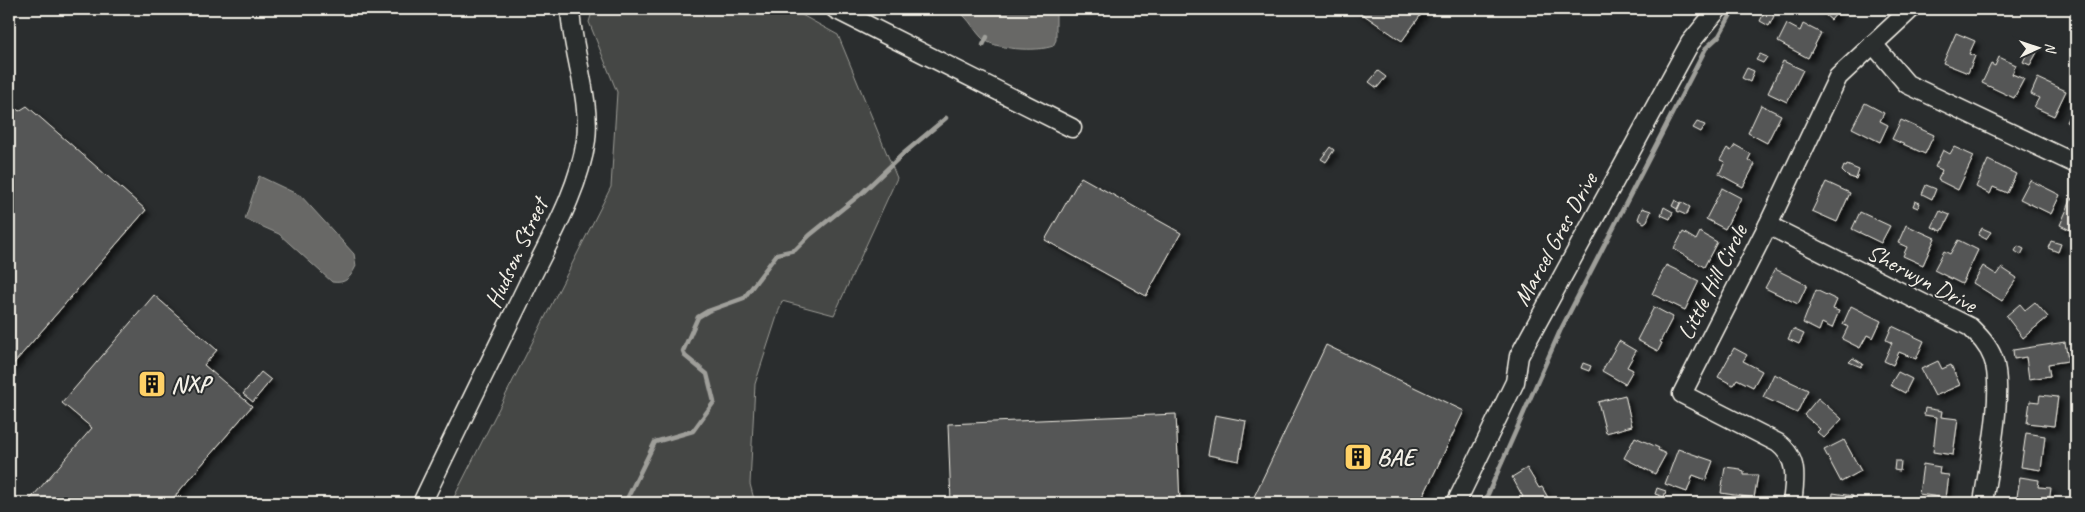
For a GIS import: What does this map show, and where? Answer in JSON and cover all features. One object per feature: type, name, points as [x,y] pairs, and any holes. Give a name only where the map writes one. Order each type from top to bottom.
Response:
[{"type":"street","name":"Hudson Street","points":[[422,503],[560,219],[581,166],[586,138],[585,105],[571,28],[570,9]]},
{"type":"street","points":[[835,9],[1072,128]]},
{"type":"street","name":"Marcel Gres Drive","points":[[1456,503],[1515,382],[1519,356],[1690,43],[1718,9]]},
{"type":"street","name":"Little Hill Circle","points":[[1792,503],[1795,469],[1786,449],[1682,394],[1768,225],[1838,77],[1910,9]]},
{"type":"street","points":[[1873,44],[1907,84],[2076,164]]},
{"type":"street","name":"Sherwyn Drive","points":[[1768,225],[1970,327],[1983,340],[1993,358],[1997,382],[1983,503]]},
{"type":"shaded area","points":[[593,9],[791,9],[838,35],[897,178],[834,315],[782,301],[755,384],[750,484],[755,503],[451,503],[611,187],[617,92],[589,22]]},
{"type":"shaded area","points":[[954,9],[1056,9],[1056,40],[1053,46],[1037,49],[1016,49],[995,45],[981,37],[966,18]]},
{"type":"shaded area","points":[[259,176],[301,196],[354,254],[356,266],[347,279],[341,282],[332,282],[279,234],[245,219]]},
{"type":"building","points":[[1355,9],[1425,9],[1402,41]]},
{"type":"building","points":[[1818,9],[1840,9],[1831,20]]},
{"type":"building","points":[[1765,11],[1774,16],[1769,26],[1760,21]]},
{"type":"building","points":[[1787,24],[1800,31],[1803,24],[1821,33],[1808,58],[1778,42]]},
{"type":"building","points":[[1956,33],[1975,41],[1969,54],[1975,56],[1968,73],[1943,63]]},
{"type":"building","points":[[2031,45],[2039,49],[2030,65],[2023,62]]},
{"type":"building","points":[[1760,54],[1767,57],[1763,63],[1756,60]]},
{"type":"building","points":[[1999,57],[2016,65],[2012,74],[2024,79],[2014,98],[1982,83],[1991,64],[1995,66]]},
{"type":"building","points":[[1783,61],[1803,70],[1787,102],[1768,93]]},
{"type":"building","points":[[1747,68],[1754,71],[1750,82],[1742,78]]},
{"type":"building","points":[[1378,71],[1386,77],[1377,88],[1369,82]]},
{"type":"building","points":[[2038,78],[2066,91],[2054,116],[2034,107],[2039,98],[2031,94]]},
{"type":"building","points":[[2076,101],[2076,127],[2066,122]]},
{"type":"building","points":[[9,102],[19,111],[27,106],[146,210],[9,369]]},
{"type":"building","points":[[1865,103],[1884,113],[1880,121],[1888,125],[1880,142],[1852,128]]},
{"type":"building","points":[[1761,105],[1781,115],[1767,143],[1748,133]]},
{"type":"building","points":[[1901,120],[1934,135],[1925,154],[1892,139]]},
{"type":"building","points":[[1697,122],[1705,125],[1701,132],[1693,128]]},
{"type":"building","points":[[1735,145],[1751,154],[1748,160],[1755,164],[1743,187],[1719,174],[1725,162],[1720,160],[1727,148],[1731,151]]},
{"type":"building","points":[[1330,147],[1334,150],[1326,162],[1321,159]]},
{"type":"building","points":[[1954,147],[1974,156],[1958,190],[1938,180],[1942,170],[1935,167],[1943,150],[1950,154]]},
{"type":"building","points":[[1988,160],[2016,174],[2007,193],[1993,187],[1990,194],[1976,187]]},
{"type":"building","points":[[1847,165],[1859,170],[1856,179],[1847,176],[1842,171],[1844,166],[1846,167]]},
{"type":"building","points":[[1081,177],[1181,233],[1146,296],[1045,240]]},
{"type":"building","points":[[2030,180],[2060,195],[2051,214],[2020,199]]},
{"type":"building","points":[[1826,182],[1850,193],[1837,222],[1812,211]]},
{"type":"building","points":[[1926,185],[1936,189],[1932,199],[1922,194]]},
{"type":"building","points":[[1722,188],[1741,198],[1725,229],[1706,219]]},
{"type":"building","points":[[2072,198],[2076,200],[2076,233],[2060,225]]},
{"type":"building","points":[[1675,200],[1680,203],[1677,209],[1672,206]]},
{"type":"building","points":[[1915,201],[1920,203],[1918,208],[1913,206]]},
{"type":"building","points":[[1681,202],[1690,207],[1686,215],[1677,211]]},
{"type":"building","points":[[1664,207],[1673,212],[1670,219],[1661,215]]},
{"type":"building","points":[[1642,208],[1651,211],[1647,221],[1644,223],[1638,219]]},
{"type":"building","points":[[1940,211],[1950,215],[1942,231],[1932,227]]},
{"type":"building","points":[[1860,212],[1890,226],[1881,243],[1852,229]]},
{"type":"building","points":[[1906,225],[1935,238],[1923,265],[1903,256],[1907,247],[1898,243]]},
{"type":"building","points":[[1982,228],[1991,232],[1986,239],[1978,235]]},
{"type":"building","points":[[1683,232],[1696,240],[1700,232],[1717,242],[1704,267],[1674,249]]},
{"type":"building","points":[[1958,240],[1978,250],[1962,284],[1934,270],[1944,251],[1950,254]]},
{"type":"building","points":[[2051,241],[2061,244],[2058,252],[2048,248]]},
{"type":"building","points":[[2018,246],[2024,249],[2021,255],[2015,251]]},
{"type":"building","points":[[1666,265],[1699,281],[1685,310],[1652,294]]},
{"type":"building","points":[[1983,266],[1997,275],[2002,268],[2017,278],[2002,301],[1973,283]]},
{"type":"building","points":[[1775,269],[1807,285],[1798,304],[1765,288]]},
{"type":"building","points":[[1816,290],[1837,300],[1833,309],[1839,311],[1832,328],[1822,323],[1819,331],[1803,323]]},
{"type":"building","name":"NXP","points":[[154,295],[217,350],[204,365],[252,406],[169,503],[27,503],[92,428],[62,403]]},
{"type":"building","points":[[2035,302],[2048,317],[2023,338],[2006,316],[2020,304],[2025,310]]},
{"type":"building","points":[[1851,306],[1881,321],[1873,338],[1867,335],[1860,348],[1842,339],[1848,327],[1843,324]]},
{"type":"building","points":[[1654,307],[1673,317],[1660,342],[1662,343],[1658,351],[1637,340]]},
{"type":"building","points":[[1892,326],[1924,341],[1916,359],[1899,352],[1893,365],[1884,361],[1892,343],[1886,340]]},
{"type":"building","points":[[1793,329],[1804,334],[1799,344],[1788,339]]},
{"type":"building","points":[[1619,341],[1636,351],[1627,367],[1633,370],[1625,384],[1602,371]]},
{"type":"building","points":[[2065,342],[2068,361],[2048,364],[2050,376],[2029,379],[2026,357],[2014,359],[2013,350]]},
{"type":"building","name":"BAE","points":[[1326,345],[1464,411],[1420,503],[1251,503]]},
{"type":"building","points":[[1734,348],[1747,355],[1743,361],[1762,371],[1753,387],[1737,379],[1733,385],[1718,377]]},
{"type":"building","points":[[1853,358],[1863,364],[1861,367],[1849,362]]},
{"type":"building","points":[[1938,361],[1942,369],[1951,365],[1960,385],[1935,396],[1921,369]]},
{"type":"building","points":[[1583,363],[1591,366],[1589,371],[1581,368]]},
{"type":"building","points":[[261,372],[271,380],[253,402],[243,394]]},
{"type":"building","points":[[1898,372],[1912,379],[1905,393],[1890,385]]},
{"type":"building","points":[[1774,374],[1808,390],[1797,413],[1763,397]]},
{"type":"building","points":[[1625,395],[1632,426],[1606,433],[1598,402]]},
{"type":"building","points":[[2040,395],[2058,397],[2054,426],[2027,423],[2030,401],[2039,402]]},
{"type":"building","points":[[1818,398],[1842,419],[1824,438],[1817,432],[1820,429],[1804,415]]},
{"type":"building","points":[[1925,408],[1942,411],[1941,417],[1958,419],[1953,455],[1933,452],[1937,417],[1924,415]]},
{"type":"building","points":[[1176,414],[1180,503],[951,503],[948,424]]},
{"type":"building","points":[[1215,415],[1246,421],[1239,461],[1208,455]]},
{"type":"building","points":[[2026,433],[2045,436],[2041,470],[2021,467]]},
{"type":"building","points":[[1635,437],[1659,448],[1658,450],[1666,454],[1655,474],[1624,458]]},
{"type":"building","points":[[1844,440],[1861,471],[1841,482],[1824,450]]},
{"type":"building","points":[[1678,449],[1713,461],[1706,480],[1693,475],[1687,492],[1665,484]]},
{"type":"building","points":[[1895,461],[1901,461],[1900,471],[1894,470]]},
{"type":"building","points":[[1923,464],[1940,467],[1939,474],[1949,475],[1946,498],[1919,494]]},
{"type":"building","points":[[1725,467],[1741,469],[1744,475],[1758,475],[1754,498],[1721,493]]},
{"type":"building","points":[[1527,468],[1539,488],[1542,487],[1551,503],[1518,503],[1517,501],[1523,497],[1512,477]]},
{"type":"building","points":[[2020,477],[2039,480],[2038,487],[2051,488],[2049,503],[2016,503]]},
{"type":"building","points":[[1657,488],[1666,491],[1664,497],[1655,494]]},
{"type":"building","points":[[1833,493],[1853,496],[1852,503],[1832,503]]},
{"type":"waterway","points":[[1484,503],[1560,331],[1706,48],[1719,36],[1734,9]]},
{"type":"waterway","points":[[983,45],[987,37]]},
{"type":"waterway","points":[[625,503],[655,442],[693,431],[714,402],[707,374],[685,356],[683,351],[698,317],[708,311],[744,298],[777,254],[795,250],[946,118]]},
{"type":"place","name":"NXP","points":[[152,384]]},
{"type":"place","name":"BAE","points":[[1358,457]]}]
